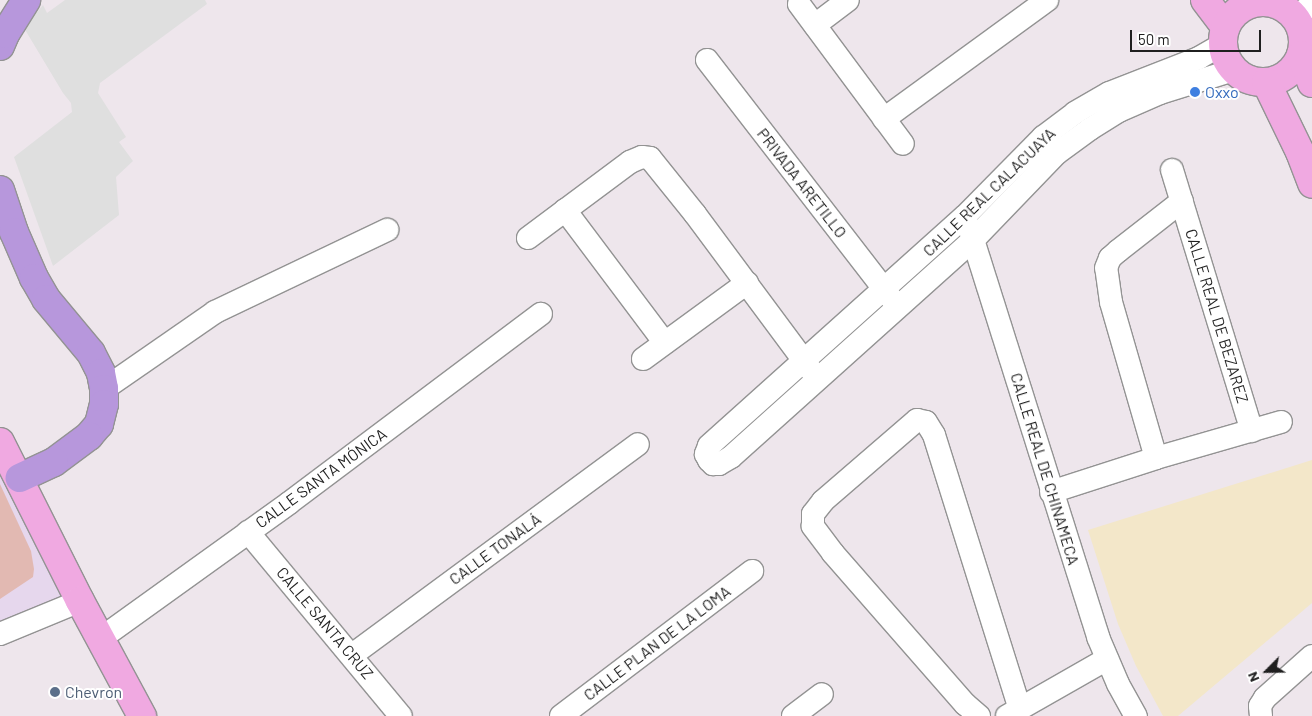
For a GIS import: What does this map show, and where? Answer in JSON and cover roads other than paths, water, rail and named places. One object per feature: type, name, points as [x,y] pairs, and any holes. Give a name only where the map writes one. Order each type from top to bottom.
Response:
[{"type":"highway","points":[[0,46],[4,34],[26,0]]},
{"type":"highway","points":[[0,190],[14,232],[34,278],[46,299],[91,352],[101,373],[104,389],[104,404],[99,424],[89,436],[54,462],[19,478]]},
{"type":"main road","points":[[1205,0],[1224,36],[1226,58],[1234,70],[1254,82],[1266,82],[1288,74],[1296,66],[1304,29]]},
{"type":"main road","points":[[1224,36],[1232,16],[1243,7],[1256,2],[1268,1],[1283,8],[1304,29],[1312,84]]},
{"type":"main road","points":[[1266,82],[1300,152],[1312,184]]},
{"type":"main road","points":[[0,442],[80,601],[142,716]]},
{"type":"street","points":[[815,25],[848,0]]},
{"type":"street","points":[[884,119],[1047,0]]},
{"type":"street","points":[[799,4],[903,144]]},
{"type":"street","name":"CALLE REAL CALACUAYA","points":[[812,371],[891,299],[965,216],[1043,137],[1075,112],[1109,93],[1186,64],[1224,36]]},
{"type":"street","name":"PRIVADA ARETILLO","points":[[707,60],[891,299]]},
{"type":"street","name":"CALLE REAL CALACUAYA","points":[[891,299],[973,240],[1057,153],[1090,129],[1119,111],[1160,93],[1234,70]]},
{"type":"street","points":[[528,238],[630,162],[642,157],[650,158],[812,371]]},
{"type":"street","name":"CALLE REAL DE BEZAREZ","points":[[1172,170],[1252,431]]},
{"type":"street","points":[[1156,458],[1111,302],[1106,268],[1110,258],[1182,200]]},
{"type":"street","points":[[565,210],[665,343]]},
{"type":"street","name":"CALLE REAL DE CHINAMECA","points":[[965,216],[1051,492],[1106,659],[1136,716]]},
{"type":"street","points":[[104,389],[215,312],[387,230]]},
{"type":"street","points":[[643,359],[747,284]]},
{"type":"street","name":"CALLE SANTA MÓNICA","points":[[100,639],[248,532],[541,314]]},
{"type":"street","points":[[812,371],[725,462],[713,464],[709,460],[706,454],[710,446],[812,371]]},
{"type":"street","points":[[972,710],[813,526],[813,514],[823,502],[911,423],[922,420],[930,425],[937,443],[1013,712],[1106,659]]},
{"type":"street","points":[[1051,492],[1156,458],[1280,422]]},
{"type":"street","name":"CALLE TONALÁ","points":[[352,654],[638,444]]},
{"type":"street","name":"CALLE SANTA CRUZ","points":[[248,532],[402,716]]},
{"type":"street","name":"CALLE PLAN DE LA LOMA","points":[[561,716],[752,571]]},
{"type":"street","points":[[0,634],[80,601]]},
{"type":"street","points":[[1261,716],[1260,706],[1265,698],[1312,656]]},
{"type":"street","points":[[793,716],[822,694]]},
{"type":"place","name":"Oxxo","points":[[1195,92]]},
{"type":"place","name":"Chevron","points":[[55,692]]}]
